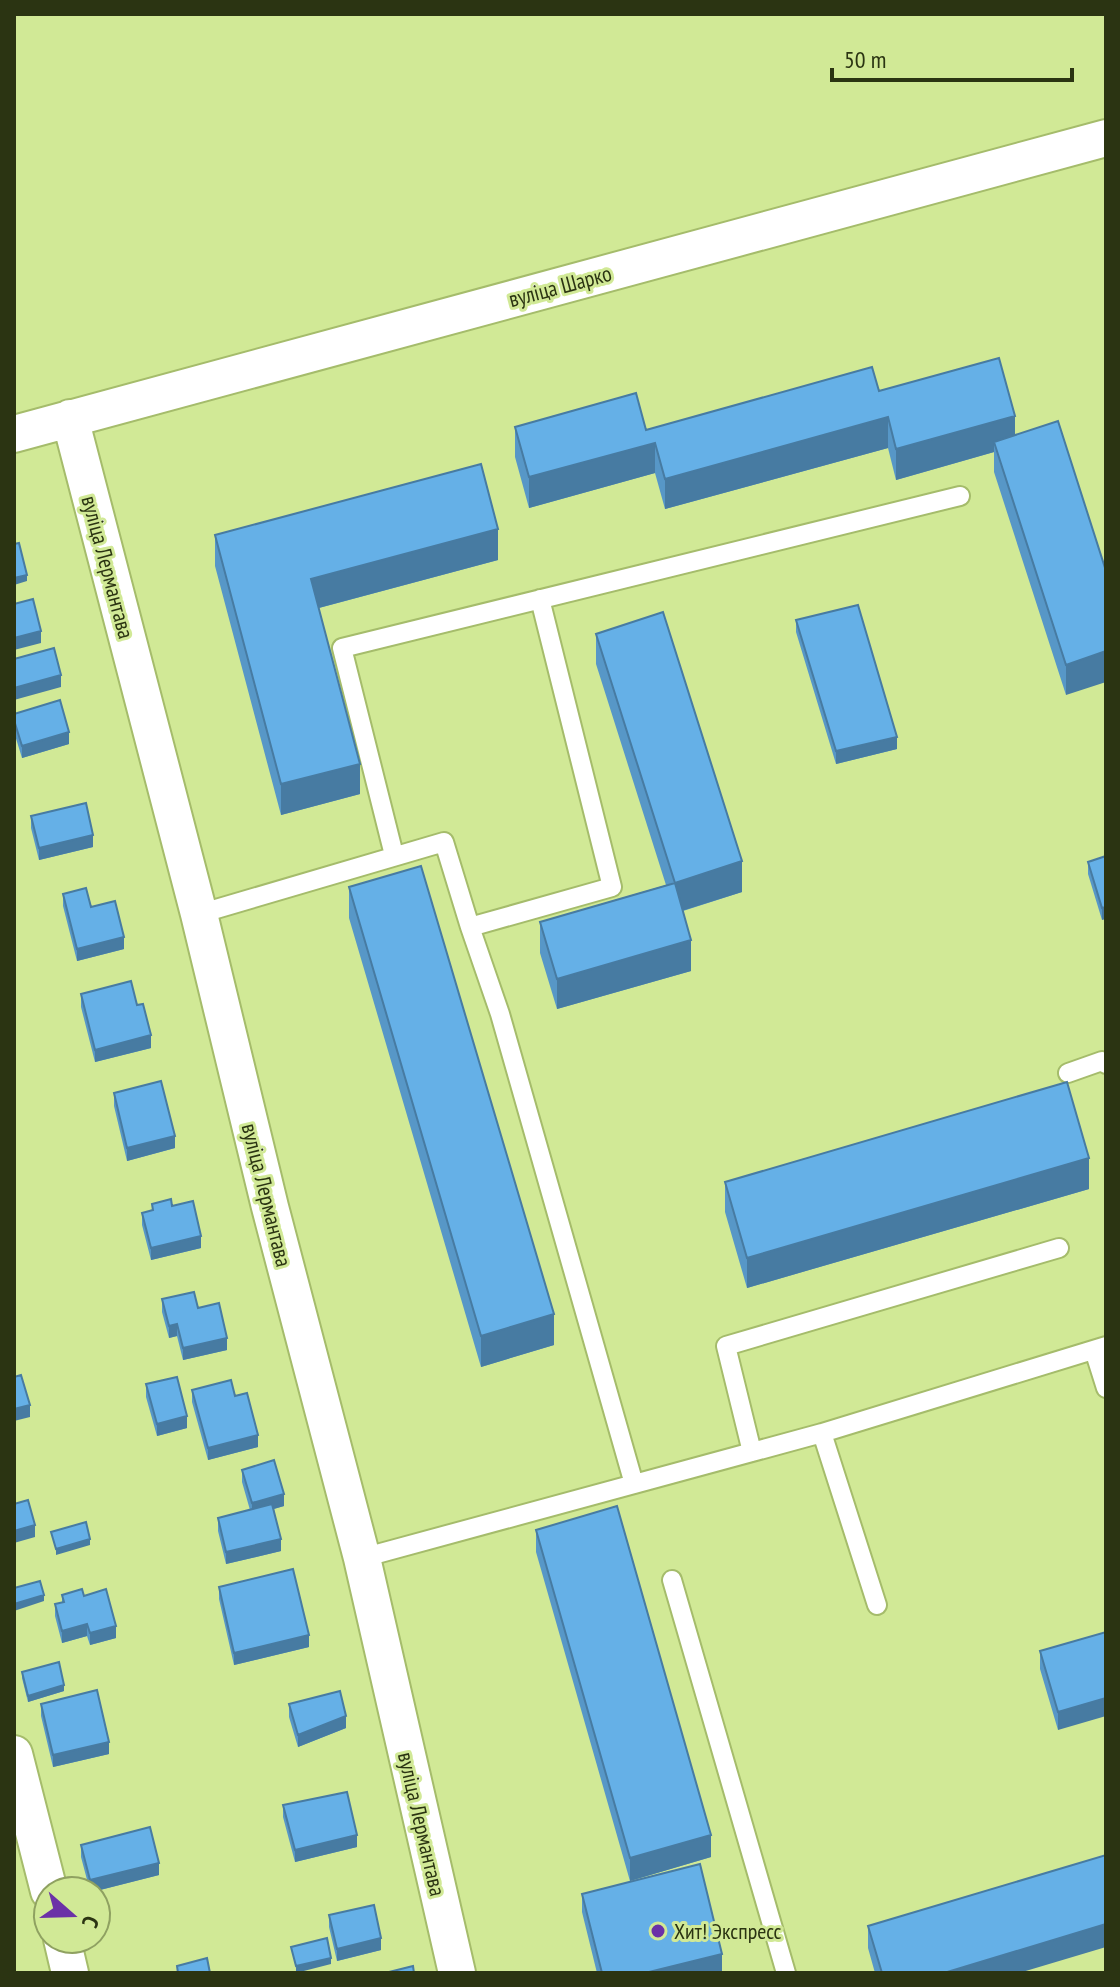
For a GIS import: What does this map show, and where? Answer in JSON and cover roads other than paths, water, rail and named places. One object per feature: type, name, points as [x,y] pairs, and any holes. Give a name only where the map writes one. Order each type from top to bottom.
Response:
[{"type":"street","name":"вуліца Шарко","points":[[14,434],[1106,138]]},
{"type":"street","name":"вуліца Лермантава","points":[[70,418],[362,1558],[457,1973]]},
{"type":"street","points":[[14,1754],[45,1875]]},
{"type":"lane","points":[[394,855],[342,648],[960,496]]},
{"type":"lane","points":[[470,927],[612,887],[540,599]]},
{"type":"lane","points":[[199,914],[444,842],[500,1014],[634,1484]]},
{"type":"lane","points":[[1068,1073],[1102,1061],[1106,1064]]},
{"type":"lane","points":[[752,1452],[726,1346],[1059,1248]]},
{"type":"lane","points":[[362,1558],[822,1433],[1100,1348],[1106,1388]]},
{"type":"lane","points":[[822,1433],[877,1605]]},
{"type":"lane","points":[[672,1580],[786,1973]]},
{"type":"place","name":"Хит! Экспресс","points":[[658,1931]]}]
